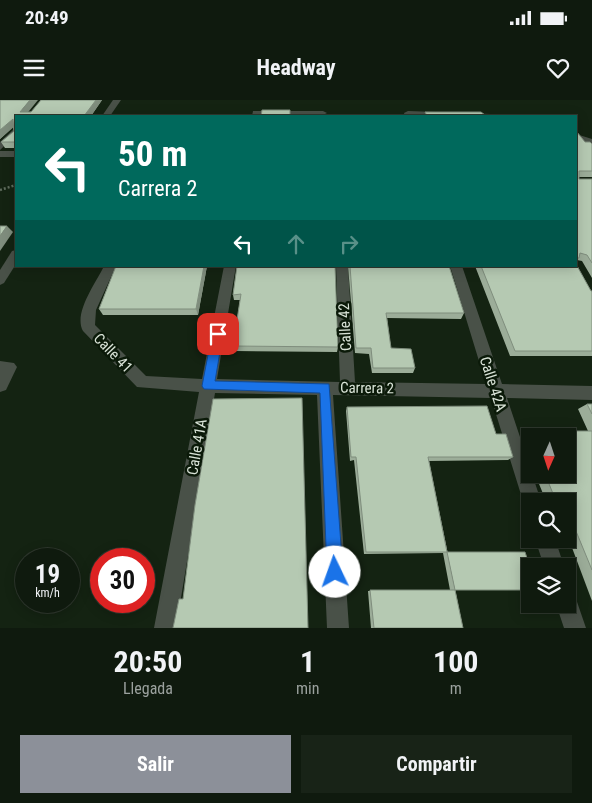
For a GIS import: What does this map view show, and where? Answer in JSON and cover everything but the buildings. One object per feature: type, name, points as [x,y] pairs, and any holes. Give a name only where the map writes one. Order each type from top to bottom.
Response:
[{"type":"street","points":[[107,115],[116,100]]},
{"type":"street","points":[[256,115],[256,113],[323,113]]},
{"type":"street","points":[[408,115],[490,115]]},
{"type":"street","points":[[0,147],[15,131]]},
{"type":"street","points":[[577,137],[592,142]]},
{"type":"street","points":[[0,154],[15,154]]},
{"type":"street","points":[[0,280],[15,256]]},
{"type":"street","name":"Calle 41","points":[[110,267],[89,310],[88,327],[142,382]]},
{"type":"street","name":"Calle 41A","points":[[165,628],[230,267]]},
{"type":"street","name":"Calle 42","points":[[342,267],[348,388]]},
{"type":"street","name":"Calle 42A","points":[[456,267],[529,493]]},
{"type":"street","points":[[0,385],[4,367]]},
{"type":"street","name":"Carrera 2","points":[[142,382],[208,386],[592,393]]},
{"type":"street","points":[[325,388],[338,628]]},
{"type":"street","points":[[570,613],[575,628]]},
{"type":"path","points":[[0,190],[15,185]]},
{"type":"route","points":[[218,334],[208,386],[325,388],[335,572]]}]
